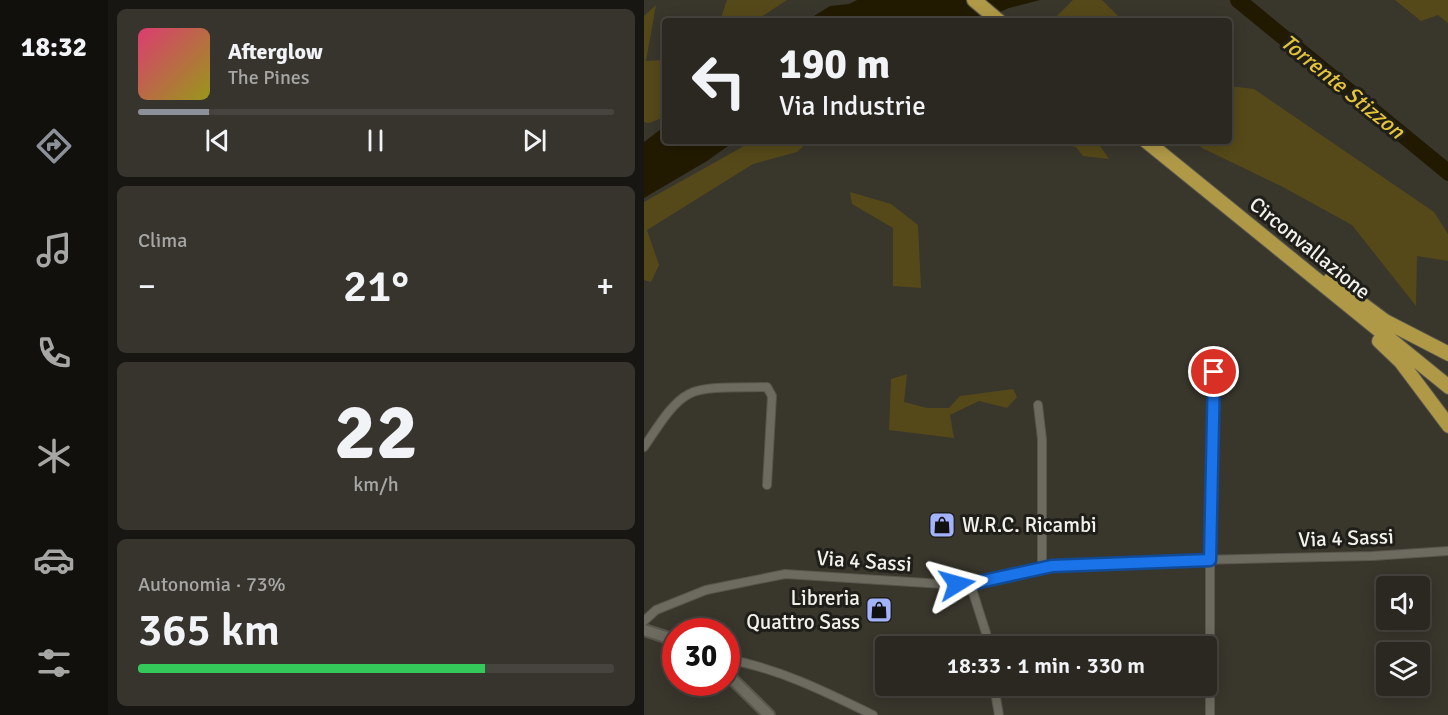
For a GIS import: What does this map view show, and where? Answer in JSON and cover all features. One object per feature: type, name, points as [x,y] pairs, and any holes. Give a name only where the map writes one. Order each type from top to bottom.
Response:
[{"type":"highway","points":[[974,0],[995,18]]},
{"type":"highway","name":"Circonvallazione","points":[[1150,144],[1448,387]]},
{"type":"highway","points":[[1448,354],[1385,321],[1331,280],[1313,278],[1314,284],[1401,362],[1448,426]]},
{"type":"street","points":[[1210,714],[1210,560],[1214,372]]},
{"type":"street","points":[[644,447],[677,403],[690,393],[707,388],[767,387],[772,396],[767,485]]},
{"type":"street","points":[[1038,405],[1043,439],[1042,568]]},
{"type":"street","name":"Via 4 Sassi","points":[[644,621],[656,610],[706,590],[785,574],[970,584],[1052,566],[1372,556],[1448,551]]},
{"type":"street","points":[[970,584],[986,636]]},
{"type":"street","points":[[644,630],[662,636]]},
{"type":"street","points":[[740,662],[772,670],[873,715]]},
{"type":"street","points":[[740,687],[769,715]]},
{"type":"street","points":[[996,696],[999,715]]},
{"type":"shaded area","points":[[727,0],[787,0],[760,18],[721,18]]},
{"type":"shaded area","points":[[857,0],[1040,0],[1009,8],[986,18],[811,18],[830,6],[849,4]]},
{"type":"shaded area","points":[[1073,0],[1102,0],[1120,18],[1059,18],[1057,16]]},
{"type":"shaded area","points":[[1395,0],[1448,0],[1448,23],[1438,15],[1421,21]]},
{"type":"shaded area","points":[[656,5],[646,61],[662,60],[662,118],[649,123],[644,122],[644,16]]},
{"type":"shaded area","points":[[1232,86],[1254,89],[1434,212],[1448,234],[1448,261],[1417,256],[1416,306],[1352,225],[1281,186],[1197,144],[1232,144]]},
{"type":"shaded area","points":[[662,128],[662,144],[731,144],[707,161],[644,198],[644,142]]},
{"type":"shaded area","points":[[748,144],[806,144],[797,152],[753,164],[647,230],[659,265],[651,282],[644,280],[644,202]]},
{"type":"shaded area","points":[[1061,144],[1097,144],[1109,159],[1083,156],[1076,147]]},
{"type":"shaded area","points":[[850,192],[891,204],[918,225],[921,288],[893,286],[893,228],[852,204]]},
{"type":"shaded area","points":[[907,374],[904,402],[927,408],[949,408],[960,396],[1013,389],[1017,397],[1007,408],[979,401],[950,415],[954,438],[889,430],[891,379]]},
{"type":"waterway","name":"Torrente Stizzon","points":[[1238,0],[1449,173]]},
{"type":"place","name":"W.R.C. Ricambi","points":[[942,525]]},
{"type":"place","name":"Libreria Quattro Sass","points":[[879,610]]},
{"type":"route","points":[[957,584],[970,584],[1052,566],[1210,560],[1214,372]]}]
